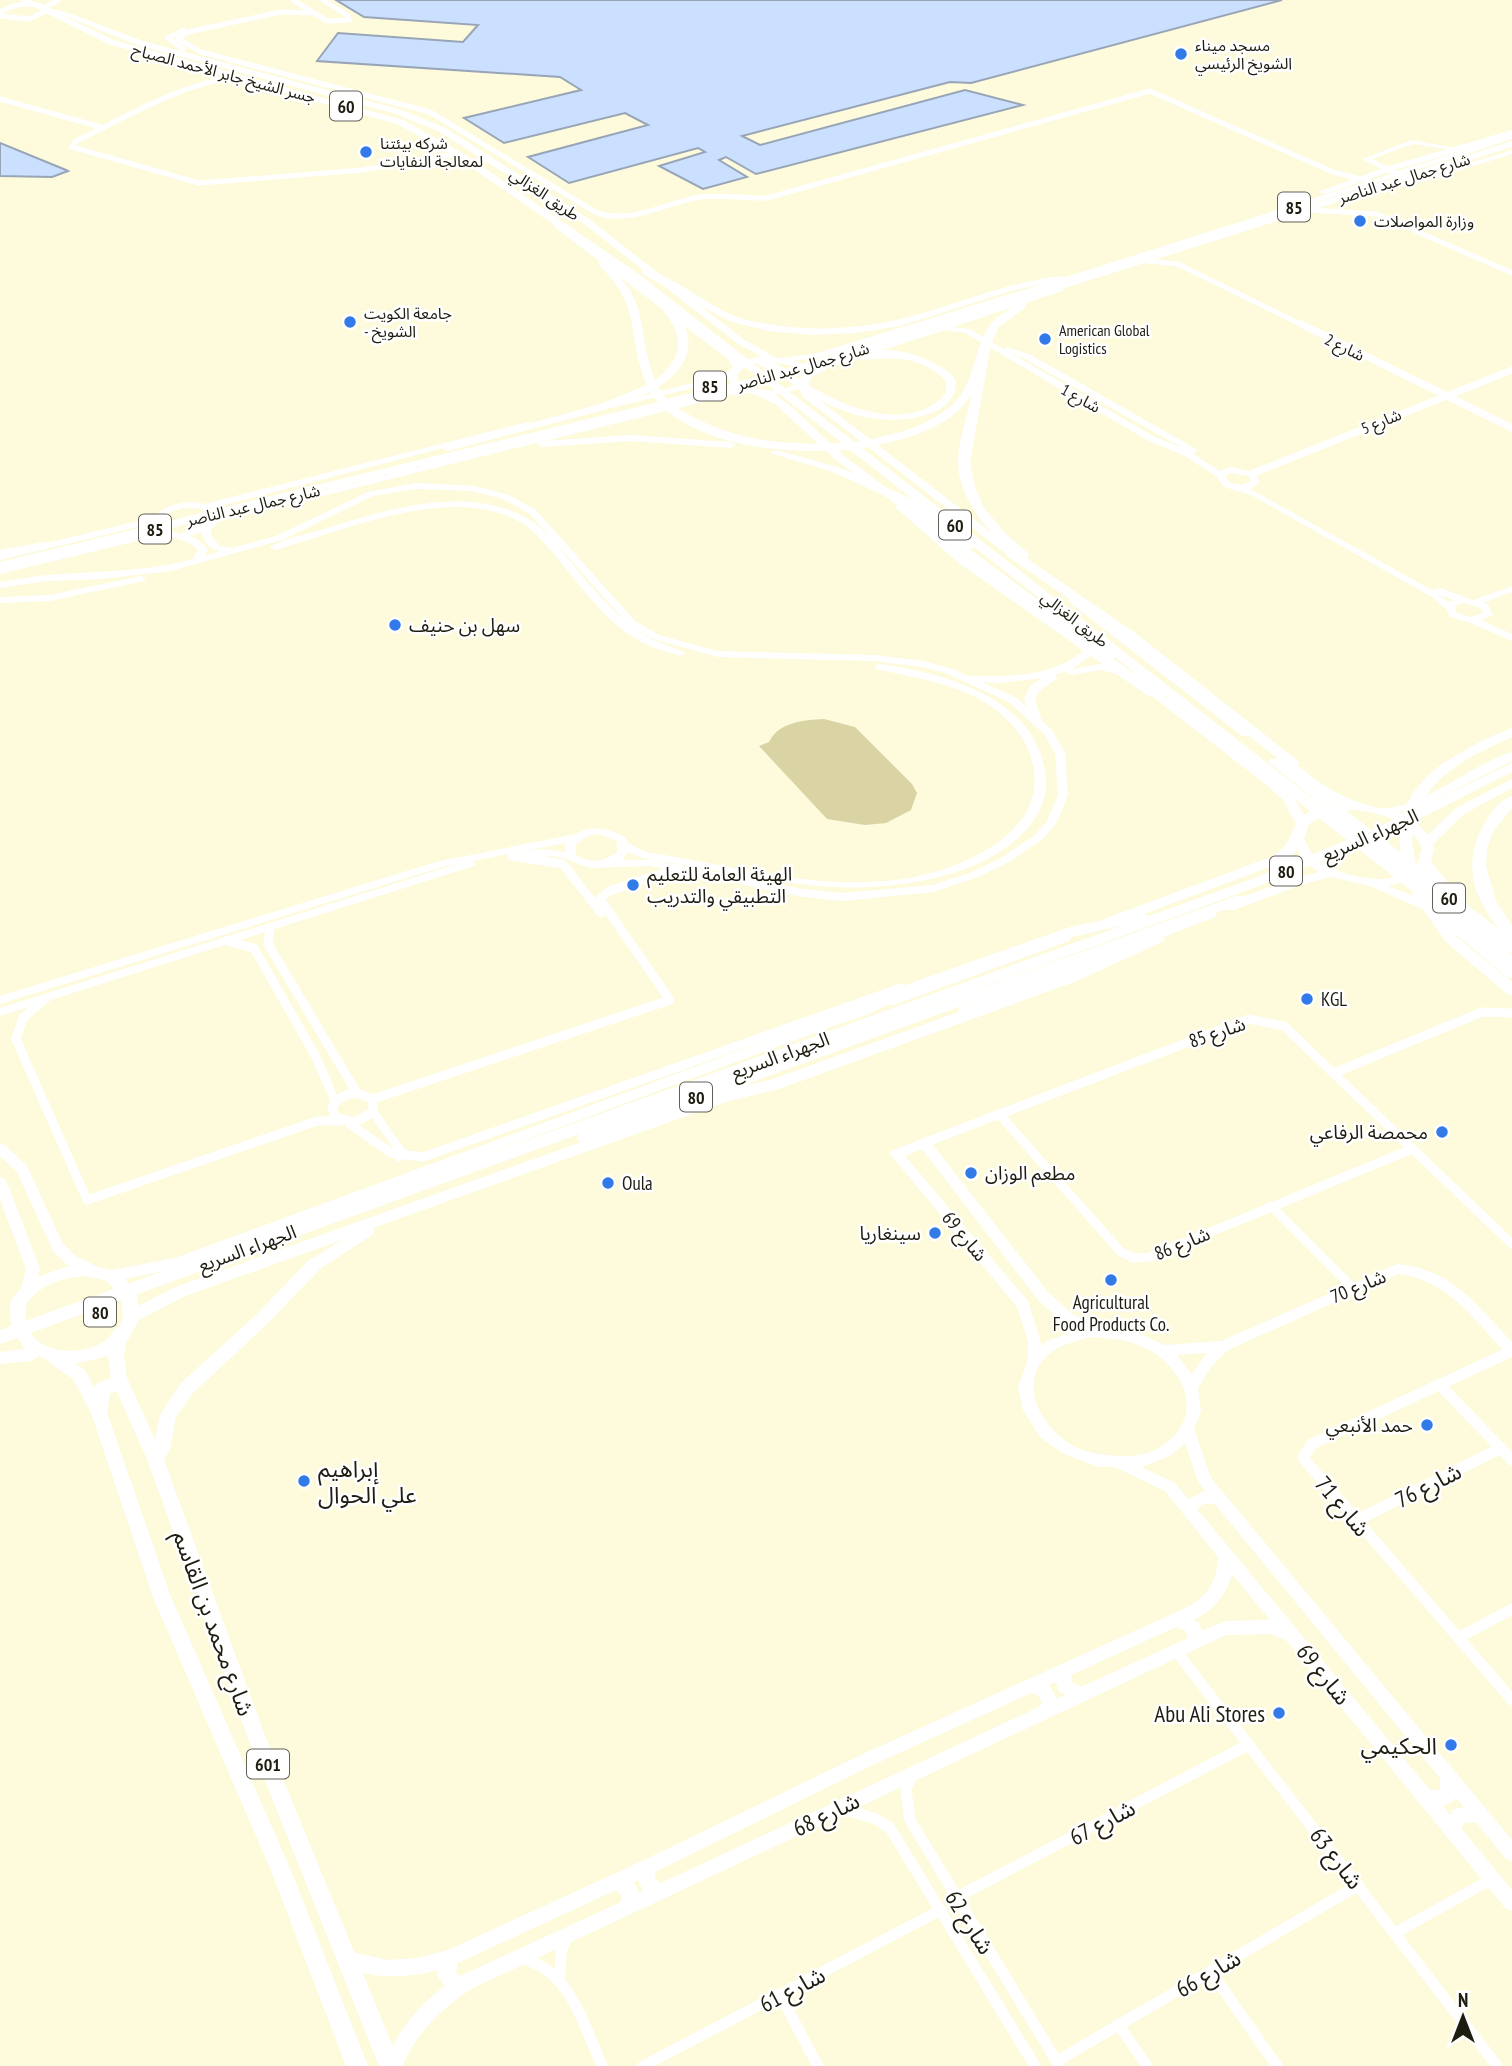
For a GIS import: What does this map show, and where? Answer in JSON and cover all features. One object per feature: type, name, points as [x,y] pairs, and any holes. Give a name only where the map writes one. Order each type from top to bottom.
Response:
[{"type":"highway","name":"جسر الشيخ جابر الأحمد الصباح","points":[[37,0],[71,19],[134,44],[381,111],[428,128],[542,198],[641,275]]},
{"type":"highway","name":"جسر الشيخ جابر الأحمد الصباح","points":[[24,2],[111,42],[400,122],[431,137],[641,275]]},
{"type":"highway","name":"شارع جمال عبد الناصر","points":[[94,541],[820,356],[1310,206],[1512,140]]},
{"type":"highway","name":"شارع جمال عبد الناصر","points":[[94,541],[460,456],[768,378],[1065,281],[1144,261],[1512,140]]},
{"type":"highway","points":[[1144,261],[1188,252],[1447,167]]},
{"type":"highway","points":[[526,198],[619,278],[637,310],[646,375],[656,395],[675,413],[710,431],[765,445],[811,447],[855,444],[924,428],[956,407],[973,384],[991,332],[1002,318],[1014,308],[1065,281]]},
{"type":"highway","points":[[641,275],[724,316],[771,327],[818,331],[892,324],[1021,285],[1065,281]]},
{"type":"highway","points":[[391,466],[617,401],[660,382],[679,361],[684,334],[675,318],[641,275]]},
{"type":"highway","name":"طريق الغزالي","points":[[641,275],[1512,945]]},
{"type":"highway","points":[[768,378],[783,376],[788,375],[849,359],[888,355],[913,358],[938,367],[951,380],[952,389],[944,402],[926,411],[895,417],[868,416],[834,405],[823,399],[790,377],[782,371],[775,366],[756,364],[750,370],[884,484],[1007,576],[1046,610]]},
{"type":"highway","points":[[982,359],[965,446],[964,462],[969,487],[987,520],[1032,563],[1067,603]]},
{"type":"highway","name":"طريق الغزالي","points":[[756,364],[1508,967]]},
{"type":"highway","points":[[460,456],[589,439],[670,439],[719,443],[775,453],[837,470],[953,523]]},
{"type":"highway","points":[[896,501],[927,532],[1144,687],[1196,715]]},
{"type":"highway","points":[[0,557],[94,541]]},
{"type":"highway","points":[[1,576],[94,541]]},
{"type":"highway","points":[[1011,553],[1130,635],[1390,844],[1404,861]]},
{"type":"highway","points":[[1512,732],[1454,762],[1429,781],[1411,806],[1405,839],[1408,864],[1415,886],[1436,921],[1471,958],[1512,990]]},
{"type":"highway","name":"الجهراء السريع","points":[[0,1349],[1164,921],[1356,843],[1512,767]]},
{"type":"highway","name":"الجهراء السريع","points":[[0,1337],[1360,850],[1512,780]]},
{"type":"highway","points":[[1512,800],[1489,821],[1479,845],[1478,858],[1482,887],[1512,935]]},
{"type":"highway","points":[[842,1018],[902,992],[1075,930],[1118,920],[1164,921]]},
{"type":"highway","points":[[725,1096],[785,1081],[1072,977],[1146,946],[1164,921]]},
{"type":"main road","points":[[66,0],[62,8],[76,17]]},
{"type":"main road","name":"طريق الغزالي","points":[[46,11],[76,17],[140,43],[396,111],[442,129],[586,221],[740,341],[756,364]]},
{"type":"main road","name":"طريق الغزالي","points":[[46,11],[117,41],[221,76],[234,77],[370,114],[402,125],[443,146],[590,250],[731,357],[756,364],[800,366],[805,379],[805,394],[1314,785],[1354,806]]},
{"type":"main road","name":"طريق الغزالي","points":[[756,364],[737,385],[774,396],[819,441],[896,501],[1079,634],[1272,783],[1289,799],[1302,823]]},
{"type":"main road","points":[[754,391],[786,391],[805,379]]},
{"type":"main road","points":[[970,679],[1035,676],[1080,661],[1088,653],[1079,634]]},
{"type":"main road","points":[[1035,718],[1029,706],[1029,695],[1043,681],[1084,668],[1100,667],[1135,677]]},
{"type":"main road","name":"الجهراء السريع","points":[[1387,812],[1418,803],[1512,756]]},
{"type":"main road","name":"الجهراء السريع","points":[[1427,843],[1461,811],[1512,780]]},
{"type":"main road","points":[[1364,882],[1402,879],[1416,873],[1425,863],[1428,853],[1427,843],[1416,828],[1387,812],[1354,806],[1328,808],[1313,814],[1302,823],[1298,839],[1310,860],[1330,873],[1364,882],[1434,909],[1508,967]]},
{"type":"main road","name":"الجهراء السريع","points":[[112,1276],[177,1263],[1273,862],[1286,854],[1298,839]]},
{"type":"main road","name":"طريق الغزالي","points":[[1425,863],[1444,890],[1512,945]]},
{"type":"main road","name":"الجهراء السريع","points":[[130,1317],[179,1292],[973,1007],[1286,886],[1330,873]]},
{"type":"main road","points":[[155,1459],[162,1448],[168,1415],[187,1388],[270,1312],[314,1265],[393,1214]]},
{"type":"main road","points":[[0,1318],[43,1281],[63,1273],[94,1271],[112,1276],[129,1293],[130,1317]]},
{"type":"main road","points":[[22,1298],[11,1321],[13,1337],[32,1355]]},
{"type":"main road","name":"601","points":[[32,1355],[57,1360],[92,1353],[120,1334],[130,1317]]},
{"type":"main road","name":"شارع محمد بن القاسم","points":[[120,1334],[117,1369],[124,1388],[155,1459],[255,1733],[391,2066]]},
{"type":"main road","points":[[0,1358],[32,1355]]},
{"type":"main road","name":"شارع محمد بن القاسم","points":[[57,1360],[79,1375],[99,1413],[166,1606],[282,1873],[357,2066]]},
{"type":"main road","points":[[99,1413],[102,1389],[112,1384],[124,1388]]},
{"type":"street","points":[[0,14],[24,2],[43,0]]},
{"type":"street","points":[[0,14],[21,19],[46,11],[58,0]]},
{"type":"street","points":[[252,67],[194,54],[168,38],[179,32],[287,9],[294,1],[330,22],[349,20],[348,16],[323,0]]},
{"type":"street","points":[[24,2],[46,11]]},
{"type":"street","points":[[312,13],[281,12],[178,37],[181,42],[201,52],[414,109],[436,119],[604,220],[631,218],[718,196],[771,197],[1147,92],[1333,172],[1368,181]]},
{"type":"street","points":[[221,76],[76,141],[72,147],[178,179],[206,184],[348,169],[454,154]]},
{"type":"street","points":[[1147,92],[1329,173],[1346,187]]},
{"type":"street","points":[[0,99],[104,128]]},
{"type":"street","points":[[1327,207],[1484,155],[1512,140]]},
{"type":"street","name":"شارع جمال عبد الناصر","points":[[204,507],[715,380],[756,364],[819,355],[1091,272],[1435,159],[1512,140]]},
{"type":"street","points":[[1466,150],[1432,147],[1413,142],[1366,159],[1374,165],[1412,179],[1432,178],[1512,152]]},
{"type":"street","points":[[348,169],[443,146]]},
{"type":"street","points":[[1432,147],[1435,159]]},
{"type":"street","points":[[1477,164],[1484,155]]},
{"type":"street","points":[[970,326],[1144,261],[1310,206],[1377,214],[1512,273]]},
{"type":"street","points":[[1175,252],[1174,260],[1178,264]]},
{"type":"street","name":"شارع 2","points":[[1144,261],[1178,264],[1512,428]]},
{"type":"street","name":"شارع 1","points":[[940,329],[970,326],[1176,439],[1200,456],[1254,478]]},
{"type":"street","name":"شارع 1","points":[[970,326],[1016,361],[1161,444],[1188,454],[1220,475]]},
{"type":"street","points":[[805,379],[827,365],[940,329]]},
{"type":"street","points":[[1016,361],[1028,357]]},
{"type":"street","name":"شارع 5","points":[[1254,478],[1512,370]]},
{"type":"street","points":[[184,535],[206,529],[215,520],[731,392],[754,391]]},
{"type":"street","points":[[1161,444],[1174,445],[1176,439]]},
{"type":"street","points":[[1230,470],[1220,475],[1222,482],[1254,493],[1435,595],[1453,615],[1512,638]]},
{"type":"street","points":[[1237,488],[1249,486],[1254,478],[1261,490],[1441,592],[1483,608],[1512,632]]},
{"type":"street","points":[[0,1013],[47,993],[443,868],[592,831],[606,832],[643,855],[825,885],[888,885],[946,872],[992,850],[1021,831],[1033,816],[1042,794],[1040,764],[1030,741],[1008,715],[980,697],[870,661],[716,660],[659,647],[620,625],[522,519],[496,508],[473,505],[417,508],[403,506],[395,501],[395,494],[403,488]]},
{"type":"street","points":[[1,576],[47,578],[140,573],[240,551],[304,528],[360,498],[403,488],[472,488],[523,505],[616,602],[632,623],[656,637],[718,654],[923,664],[970,679],[1013,700],[1035,718],[1055,743],[1062,765],[1063,794],[1052,822],[1039,837],[974,875],[934,888],[842,897],[803,893],[640,862],[587,864],[571,856],[551,853],[469,861]]},
{"type":"street","points":[[360,498],[384,501],[391,509],[387,516]]},
{"type":"street","points":[[0,557],[154,520],[174,507],[204,507],[214,512],[215,520]]},
{"type":"street","points":[[5,600],[50,597],[203,565],[417,508]]},
{"type":"street","points":[[154,520],[153,524],[160,532]]},
{"type":"street","points":[[206,529],[207,537],[217,548],[240,551]]},
{"type":"street","points":[[1,576],[160,532],[184,535],[195,540],[203,550],[196,562]]},
{"type":"street","points":[[1,576],[16,590],[5,600]]},
{"type":"street","points":[[47,578],[34,583],[28,591],[50,597]]},
{"type":"street","points":[[1471,620],[1483,608],[1512,591]]},
{"type":"street","points":[[1449,608],[1453,602],[1463,600]]},
{"type":"street","points":[[915,674],[913,668],[923,664]]},
{"type":"street","points":[[1040,764],[1062,765]]},
{"type":"street","points":[[571,856],[570,843],[576,837]]},
{"type":"street","points":[[608,863],[617,859],[625,846]]},
{"type":"street","points":[[992,850],[1005,859]]},
{"type":"street","points":[[512,856],[563,864],[667,1001]]},
{"type":"street","points":[[0,1000],[47,993],[270,928],[443,868]]},
{"type":"street","points":[[667,1001],[600,899],[608,891],[679,868]]},
{"type":"street","points":[[270,928],[268,944],[357,1093],[373,1099],[667,1001]]},
{"type":"street","points":[[226,941],[249,944],[260,960],[316,1057],[333,1104],[331,1112],[388,1154],[399,1157],[423,1157],[886,992],[943,983]]},
{"type":"street","points":[[260,960],[275,956]]},
{"type":"street","points":[[1508,967],[1512,980]]},
{"type":"street","points":[[47,993],[23,1018],[16,1040],[86,1200],[317,1121],[358,1122],[373,1112]]},
{"type":"street","points":[[1334,1073],[1482,1012],[1512,1013]]},
{"type":"street","name":"شارع 85","points":[[896,1154],[1249,1019],[1284,1026],[1512,1244]]},
{"type":"street","points":[[317,1121],[333,1104],[357,1093]]},
{"type":"street","points":[[373,1099],[373,1112],[400,1150],[399,1157]]},
{"type":"street","name":"شارع 86","points":[[999,1115],[1120,1251],[1133,1258],[1150,1257],[1412,1149]]},
{"type":"street","name":"شارع 69","points":[[924,1143],[1043,1296],[1068,1318],[1105,1332]]},
{"type":"street","points":[[0,1148],[22,1169],[58,1247],[71,1260],[94,1271]]},
{"type":"street","name":"شارع 69","points":[[896,1154],[1023,1305],[1035,1341],[1035,1361]]},
{"type":"street","points":[[22,1298],[33,1269],[1,1185],[28,1180]]},
{"type":"street","points":[[1271,1206],[1353,1288]]},
{"type":"street","name":"شارع 70","points":[[1162,1351],[1223,1346],[1398,1269],[1409,1269],[1433,1275],[1512,1351]]},
{"type":"street","points":[[1023,1305],[1037,1305],[1043,1301],[1043,1296]]},
{"type":"street","points":[[1105,1332],[1135,1338],[1162,1351],[1185,1374],[1191,1387],[1194,1415],[1188,1431],[1176,1444],[1161,1454],[1121,1464],[1080,1456],[1046,1435],[1035,1421],[1025,1390],[1028,1375],[1035,1361],[1057,1342],[1080,1334],[1105,1332]]},
{"type":"street","name":"شارع 70","points":[[1191,1387],[1207,1362],[1223,1346]]},
{"type":"street","name":"شارع 71","points":[[1512,1351],[1312,1444],[1303,1458],[1512,1700]]},
{"type":"street","points":[[1439,1384],[1512,1460]]},
{"type":"street","name":"شارع 69","points":[[1188,1431],[1198,1466],[1219,1498],[1512,1853]]},
{"type":"street","name":"شارع 76","points":[[1355,1521],[1501,1448]]},
{"type":"street","name":"شارع 69","points":[[1121,1464],[1170,1487],[1512,1903]]},
{"type":"street","points":[[1189,1509],[1194,1501],[1202,1497],[1219,1498]]},
{"type":"street","name":"شارع 68","points":[[348,1960],[387,1969],[418,1968],[450,1958],[648,1867],[869,1759],[1213,1601],[1225,1579],[1226,1555]]},
{"type":"street","points":[[1458,1638],[1512,1609]]},
{"type":"street","points":[[1176,1620],[1193,1627],[1197,1642]]},
{"type":"street","name":"شارع 68","points":[[391,2066],[407,2034],[431,2005],[459,1987],[516,1959],[1225,1628],[1253,1625],[1272,1627],[1294,1637]]},
{"type":"street","name":"شارع 63","points":[[1176,1651],[1497,2066]]},
{"type":"street","points":[[1063,1670],[1064,1686],[1080,1695]]},
{"type":"street","points":[[1029,1686],[1040,1687],[1048,1694],[1050,1703],[1045,1711]]},
{"type":"street","name":"شارع 67","points":[[955,1898],[1248,1745]]},
{"type":"street","name":"شارع 62","points":[[914,1771],[906,1789],[910,1820],[1058,2064]]},
{"type":"street","points":[[1426,1798],[1444,1798],[1450,1793],[1447,1776]]},
{"type":"street","name":"شارع 62","points":[[836,1809],[858,1812],[890,1828],[1035,2066]]},
{"type":"street","points":[[1452,1829],[1458,1816],[1474,1813],[1482,1816]]},
{"type":"street","points":[[909,1859],[917,1851],[929,1852]]},
{"type":"street","points":[[648,1867],[645,1875],[647,1884],[662,1892]]},
{"type":"street","points":[[1395,1933],[1492,1878]]},
{"type":"street","points":[[617,1881],[630,1891],[629,1907]]},
{"type":"street","name":"شارع 66","points":[[1058,2064],[1118,2024],[1359,1885]]},
{"type":"street","name":"شارع 61","points":[[643,2066],[941,1910]]},
{"type":"street","points":[[560,1979],[561,1952],[568,1935]]},
{"type":"street","points":[[450,1958],[446,1975],[459,1987]]},
{"type":"street","points":[[516,1959],[536,1961],[554,1971],[602,2066]]},
{"type":"street","points":[[1212,1972],[1277,2066]]},
{"type":"street","points":[[780,1996],[818,2066]]},
{"type":"street","points":[[1118,2024],[1147,2066]]},
{"type":"shaded area","points":[[824,719],[855,727],[912,784],[917,793],[911,810],[886,823],[865,825],[827,819],[759,746],[769,742],[773,735],[785,726],[800,721]]},
{"type":"water","points":[[336,0],[1282,0],[971,83],[950,82],[742,136],[760,145],[965,90],[1023,105],[756,174],[726,157],[719,160],[747,177],[703,189],[659,166],[705,152],[698,148],[569,183],[528,157],[648,125],[625,113],[504,143],[464,118],[581,90],[560,77],[317,61],[338,33],[463,42],[478,25],[364,17]]},
{"type":"water","points":[[0,143],[68,171],[52,177],[0,176]]},
{"type":"place","name":"مسجد ميناء الشويخ الرئيسي","points":[[1181,54]]},
{"type":"place","name":"شركه بيئتنا لمعالجة النفايات","points":[[366,152]]},
{"type":"place","name":"وزارة المواصلات","points":[[1360,221]]},
{"type":"place","name":"جامعة الكويت - الشويخ","points":[[350,322]]},
{"type":"place","name":"American Global Logistics","points":[[1045,339]]},
{"type":"place","name":"سهل بن حنيف","points":[[395,625]]},
{"type":"place","name":"الهيئة العامة للتعليم التطبيقي والتدريب","points":[[633,885]]},
{"type":"place","name":"KGL","points":[[1307,999]]},
{"type":"place","name":"محمصة الرفاعي","points":[[1442,1132]]},
{"type":"place","name":"مطعم الوزان","points":[[971,1173]]},
{"type":"place","name":"Oula","points":[[608,1183]]},
{"type":"place","name":"سينغاريا","points":[[935,1233]]},
{"type":"place","name":"Agricultural Food Products Co.","points":[[1111,1280]]},
{"type":"place","name":"حمد الأنبعي","points":[[1427,1425]]},
{"type":"place","name":"إبراهيم علي الحوال","points":[[304,1481]]},
{"type":"place","name":"Abu Ali Stores","points":[[1279,1713]]},
{"type":"place","name":"الحكيمي","points":[[1451,1745]]}]
